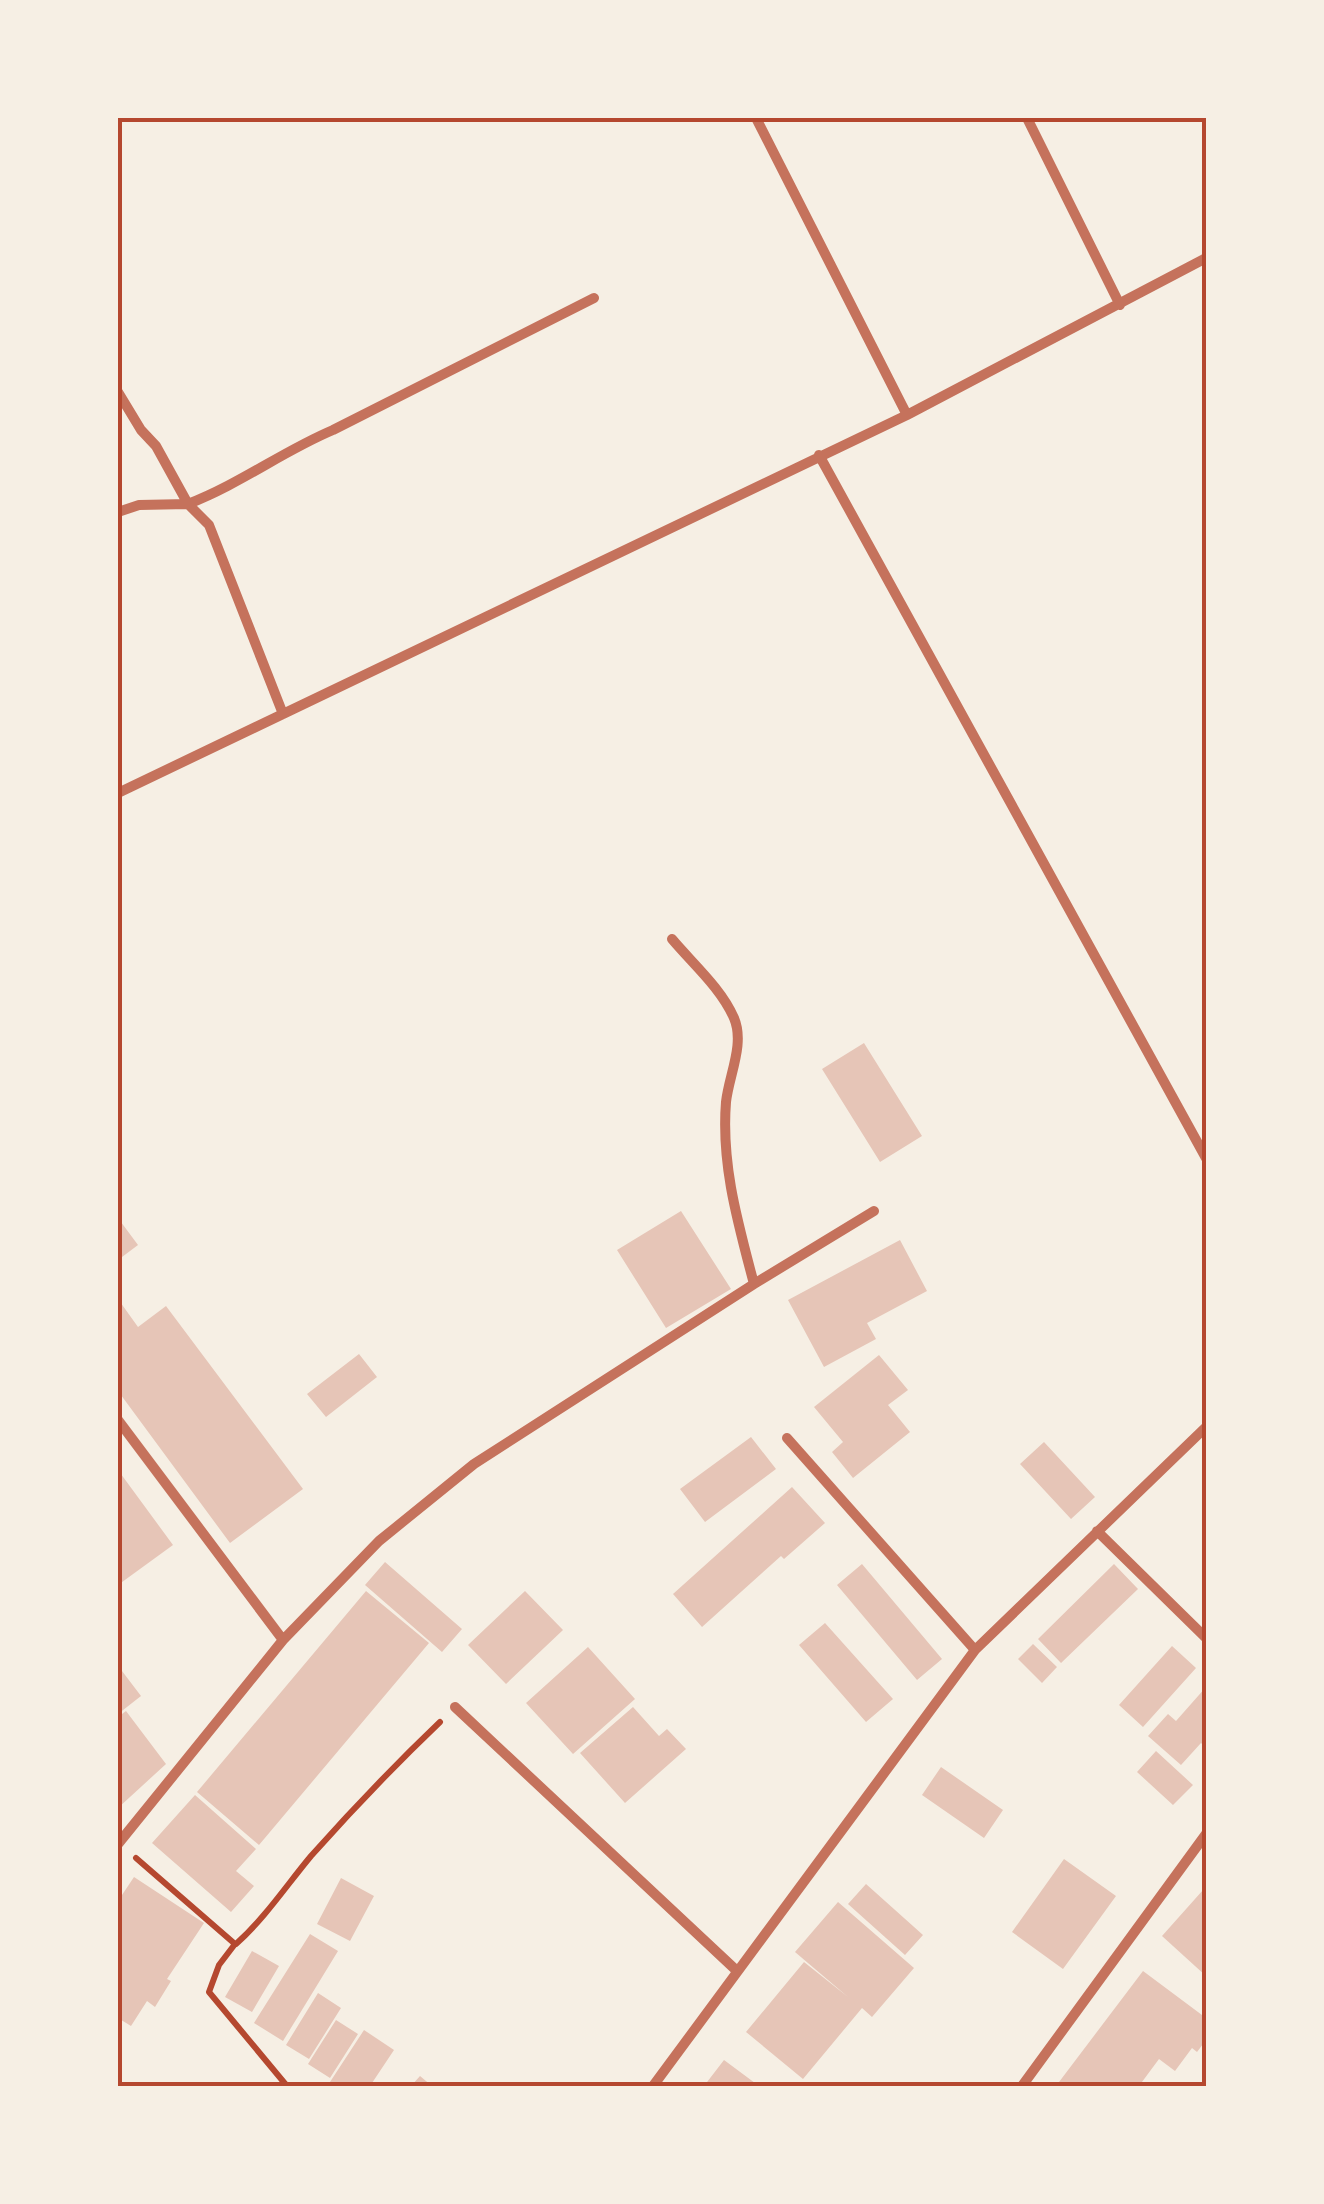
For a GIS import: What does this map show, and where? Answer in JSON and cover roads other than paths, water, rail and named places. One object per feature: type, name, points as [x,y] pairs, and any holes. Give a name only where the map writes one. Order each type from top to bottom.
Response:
[{"type":"street","points":[[756,118],[907,415]]},
{"type":"street","points":[[1026,118],[1120,305]]},
{"type":"street","points":[[118,793],[907,415],[1206,258]]},
{"type":"street","points":[[118,512],[140,504],[188,504],[219,492],[300,444],[594,298]]},
{"type":"street","points":[[118,392],[141,430],[156,446],[188,504],[208,526],[283,714]]},
{"type":"street","points":[[819,456],[1206,1158]]},
{"type":"street","points":[[672,939],[720,995],[736,1021],[738,1039],[726,1101],[726,1175],[754,1284]]},
{"type":"street","points":[[118,1842],[283,1640],[378,1540],[474,1464],[754,1284],[874,1212]]},
{"type":"street","points":[[118,1420],[283,1640]]},
{"type":"street","points":[[653,2086],[975,1650],[1206,1427]]},
{"type":"street","points":[[787,1438],[975,1650]]},
{"type":"street","points":[[1097,1531],[1206,1638]]},
{"type":"street","points":[[456,1707],[737,1971]]},
{"type":"street","points":[[1022,2086],[1206,1834]]}]
